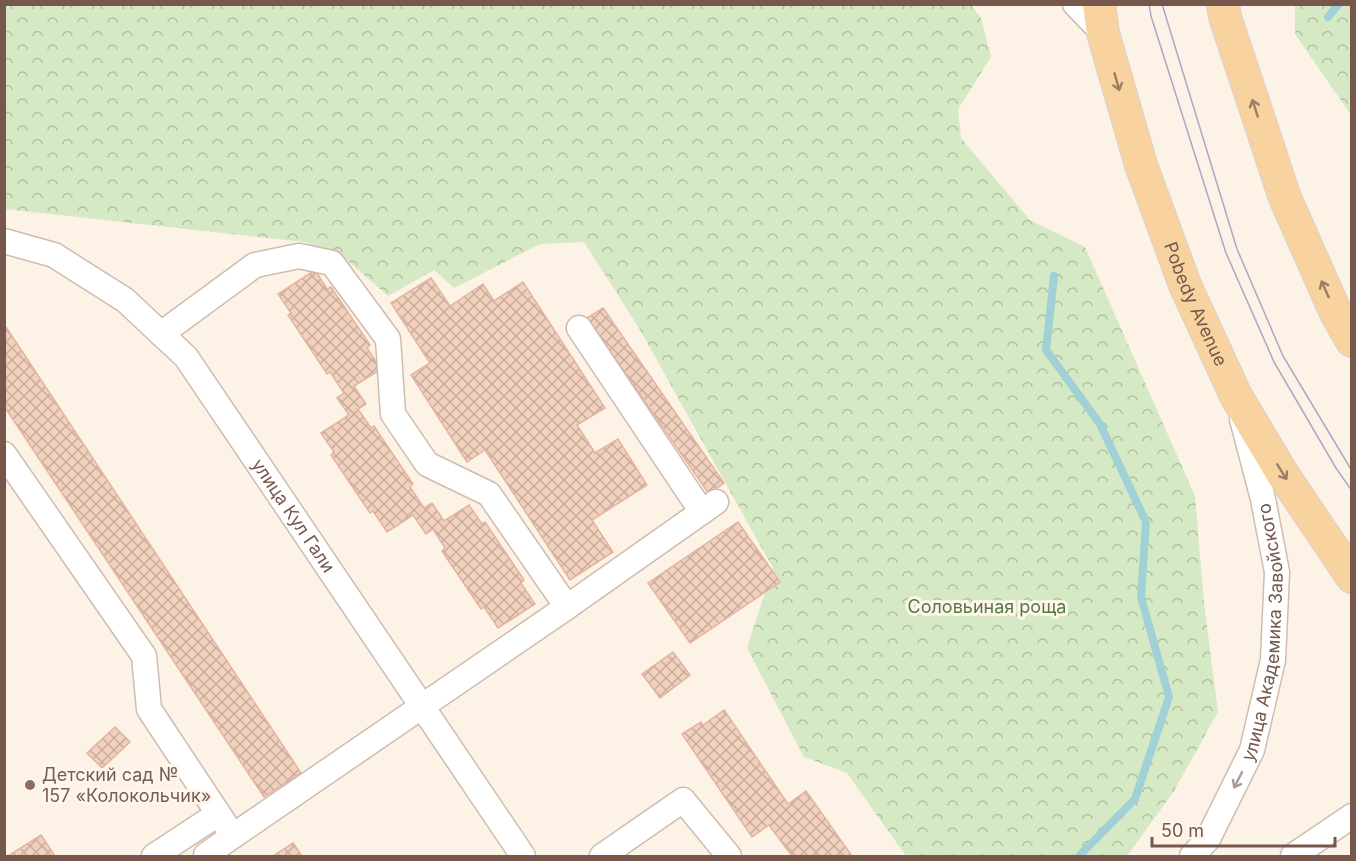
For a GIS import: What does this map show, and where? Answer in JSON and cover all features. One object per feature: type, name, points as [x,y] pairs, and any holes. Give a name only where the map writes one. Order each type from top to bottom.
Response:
[{"type":"main road","points":[[1222,4],[1285,198],[1336,313],[1352,341]]},
{"type":"main road","name":"Pobedy Avenue","points":[[1101,19],[1141,165],[1185,285],[1236,396],[1282,473],[1352,577]]},
{"type":"street","points":[[1075,4],[1101,19]]},
{"type":"street","name":"улица Кул Гали","points":[[4,241],[54,255],[125,300],[186,357],[523,856]]},
{"type":"street","points":[[161,334],[255,265],[299,256],[332,263],[388,339],[393,414],[404,431],[427,464],[489,495],[567,607]]},
{"type":"street","points":[[207,856],[709,507],[579,328]]},
{"type":"street","name":"улица Академика Завойского","points":[[1192,856],[1208,839],[1252,750],[1273,660],[1277,572],[1263,499],[1236,396]]},
{"type":"street","points":[[4,454],[144,656],[149,709],[233,836]]},
{"type":"street","points":[[602,856],[682,800],[729,856]]},
{"type":"street","points":[[154,856],[218,814]]},
{"type":"street","points":[[1293,856],[1352,816]]},
{"type":"green space","name":"Соловьиная роща","points":[[5,5],[971,5],[981,18],[991,57],[958,109],[961,138],[1030,220],[1085,247],[1195,496],[1204,603],[1218,712],[1174,791],[1127,856],[906,856],[847,773],[804,757],[747,648],[773,568],[639,328],[584,242],[540,244],[454,288],[434,270],[388,296],[340,254],[304,242],[5,209]]},
{"type":"green space","points":[[1295,5],[1351,5],[1351,115],[1295,34]]},
{"type":"building","points":[[315,270],[327,289],[331,287],[370,345],[367,348],[381,369],[354,386],[366,404],[358,409],[371,428],[374,426],[413,484],[410,487],[424,508],[432,503],[444,521],[469,505],[482,524],[485,522],[524,580],[521,583],[535,604],[498,628],[484,607],[481,609],[442,551],[445,548],[433,529],[426,534],[413,515],[387,532],[373,511],[370,513],[331,455],[334,452],[321,433],[349,415],[337,398],[344,393],[330,372],[327,374],[288,315],[291,313],[278,294]]},
{"type":"building","points":[[431,278],[450,306],[483,284],[494,301],[523,282],[605,408],[577,425],[595,453],[618,439],[647,485],[592,520],[613,552],[570,580],[485,450],[467,462],[411,375],[430,363],[391,303]]},
{"type":"building","points":[[603,308],[724,483],[709,494],[587,318]]},
{"type":"building","points":[[4,324],[301,773],[264,797],[4,406]]},
{"type":"building","points":[[738,522],[780,582],[690,643],[648,583]]},
{"type":"building","points":[[673,652],[690,675],[660,698],[642,674]]},
{"type":"building","points":[[724,710],[788,804],[806,791],[852,856],[792,856],[769,825],[752,837],[682,734],[701,722],[703,725]]},
{"type":"building","points":[[115,727],[130,742],[102,768],[87,753]]},
{"type":"building","points":[[41,835],[55,856],[8,856]]},
{"type":"building","points":[[293,843],[302,856],[273,856]]},
{"type":"waterway","points":[[1328,17],[1339,4]]},
{"type":"waterway","points":[[1054,276],[1046,350],[1100,424],[1146,522],[1141,597],[1169,697],[1135,799],[1079,856]]},
{"type":"tram line","points":[[1149,4],[1226,253],[1274,362],[1352,491]]},
{"type":"tram line","points":[[1162,4],[1237,249],[1283,356],[1352,471]]},
{"type":"place","name":"Детский сад № 157 «Колокольчик»","points":[[30,785]]}]
